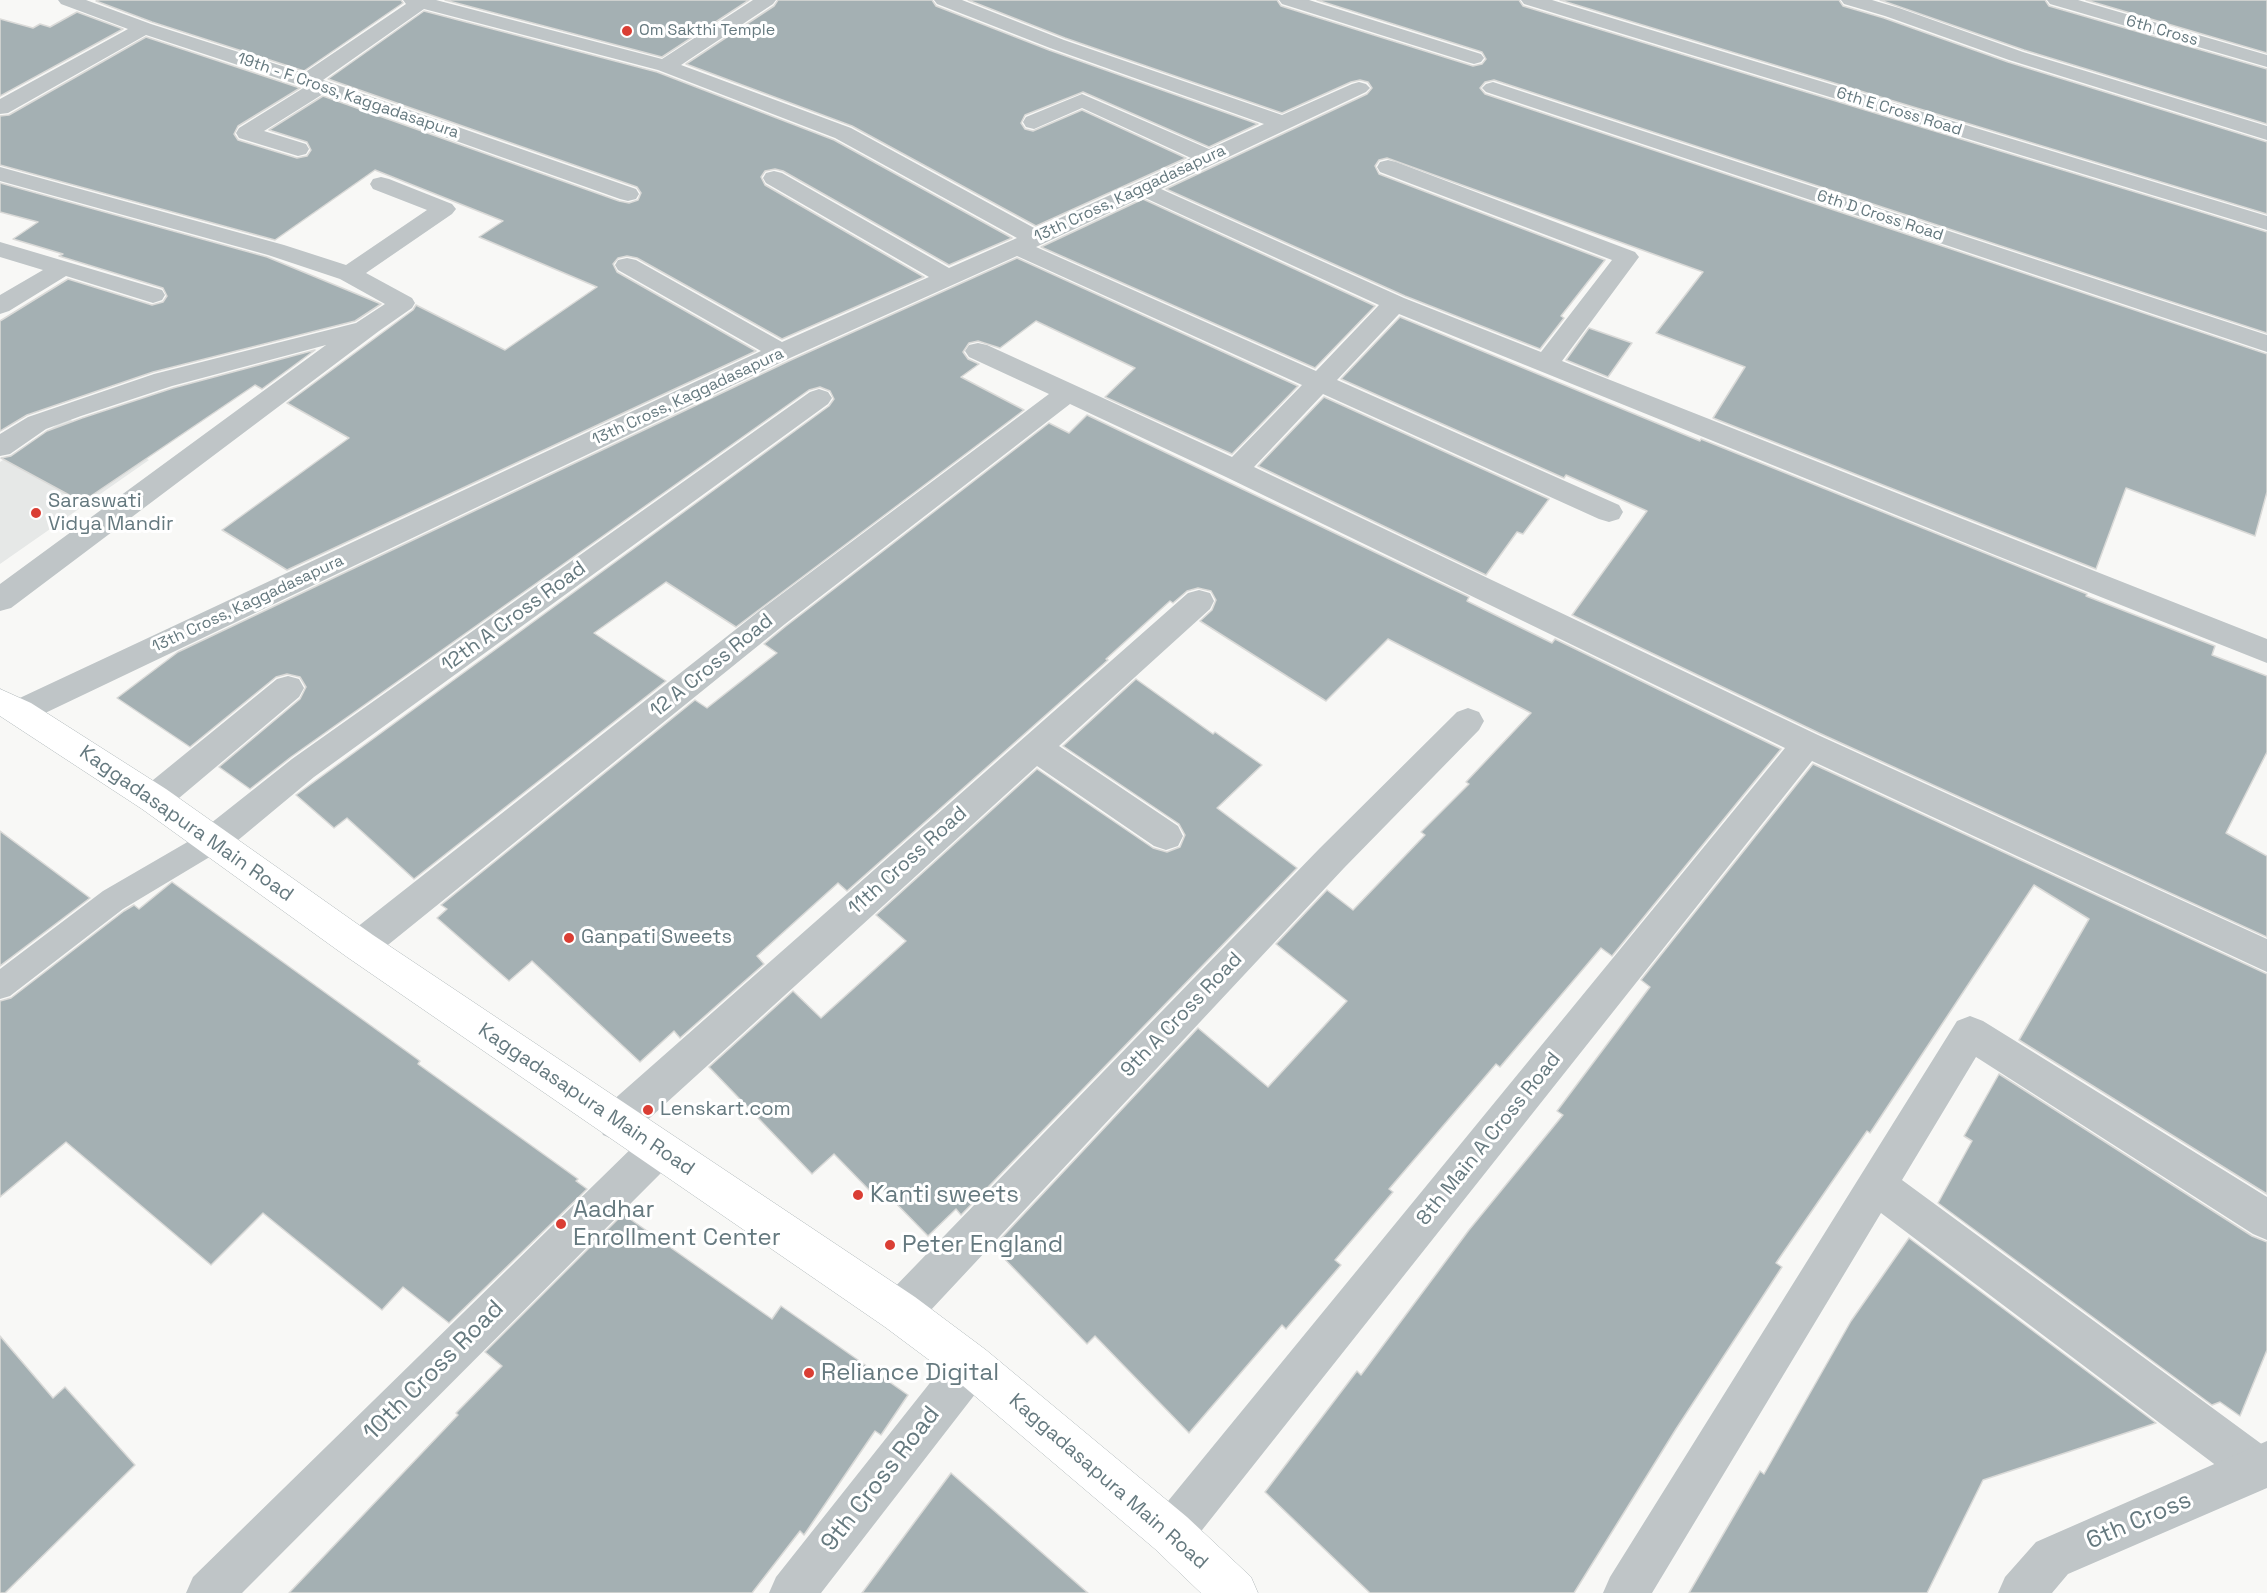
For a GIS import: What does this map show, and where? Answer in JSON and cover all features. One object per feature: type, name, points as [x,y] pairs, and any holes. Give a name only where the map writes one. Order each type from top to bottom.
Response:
[{"type":"main road","name":"Kaggadasapura Main Road","points":[[10,707],[154,799],[360,946],[900,1312],[971,1365],[1171,1533],[1235,1593]]},
{"type":"street","name":"19th - F Cross, Kaggadasapura","points":[[68,0],[144,28],[314,83],[628,194]]},
{"type":"street","points":[[665,66],[766,0]]},
{"type":"street","points":[[944,0],[1057,44],[1283,123]]},
{"type":"street","points":[[1289,0],[1474,58]]},
{"type":"street","name":"6th E Cross Road","points":[[1531,0],[2267,223]]},
{"type":"street","points":[[1851,0],[1892,12],[2016,56],[2267,133]]},
{"type":"street","name":"6th Cross","points":[[2056,0],[2267,61]]},
{"type":"street","points":[[298,149],[248,133],[419,1],[665,66],[843,133],[1026,242],[1318,381],[1610,512]]},
{"type":"street","points":[[0,108],[144,28]]},
{"type":"street","name":"13th Cross, Kaggadasapura","points":[[10,707],[1359,88]]},
{"type":"street","name":"6th D Cross Road","points":[[1492,88],[2267,344]]},
{"type":"street","points":[[1034,122],[1082,100],[1207,157]]},
{"type":"street","points":[[1388,167],[1627,257],[1546,364]]},
{"type":"street","points":[[0,174],[276,250],[350,274],[403,303],[369,325],[0,600]]},
{"type":"street","points":[[774,178],[948,278]]},
{"type":"street","points":[[350,274],[444,209],[381,184]]},
{"type":"street","points":[[1141,188],[1395,303],[2267,651]]},
{"type":"street","points":[[0,249],[153,295]]},
{"type":"street","points":[[627,266],[781,352]]},
{"type":"street","points":[[0,306],[64,267]]},
{"type":"street","points":[[1236,470],[1318,381],[1395,303]]},
{"type":"street","points":[[0,447],[37,423],[72,410],[163,380],[369,325]]},
{"type":"street","points":[[978,351],[1236,470],[1807,744],[2267,956]]},
{"type":"street","name":"12 A Cross Road","points":[[360,946],[774,616],[1069,393]]},
{"type":"street","name":"12th A Cross Road","points":[[213,841],[303,768],[819,398]]},
{"type":"street","name":"11th Cross Road","points":[[617,1122],[1199,601]]},
{"type":"street","points":[[154,799],[288,688]]},
{"type":"street","name":"9th A Cross Road","points":[[900,1312],[1332,858],[1468,721]]},
{"type":"street","name":"8th Main A Cross Road","points":[[1171,1533],[1807,744]]},
{"type":"street","points":[[1035,747],[1167,836]]},
{"type":"street","points":[[1626,1593],[1970,1033],[2267,1220]]},
{"type":"street","name":"10th Cross Road","points":[[209,1593],[658,1149]]},
{"type":"street","points":[[1876,1185],[2263,1466]]},
{"type":"street","name":"9th Cross Road","points":[[792,1593],[971,1365]]},
{"type":"street","name":"6th Cross","points":[[2021,1593],[2052,1558],[2263,1466]]},
{"type":"lane","points":[[0,986],[113,900],[213,841]]},
{"type":"shaded area","name":"Saraswati Vidya Mandir","points":[[67,418],[149,460],[0,564],[0,462]]},
{"type":"building","points":[[401,0],[403,3],[304,71],[152,22],[96,1]]},
{"type":"building","points":[[445,0],[749,0],[662,57]]},
{"type":"building","points":[[778,0],[932,0],[936,6],[1049,50],[1258,124],[1209,147],[1083,92],[1025,115],[1021,123],[1025,129],[1033,131],[1082,110],[1186,158],[1036,226],[852,126],[686,64],[774,6]]},
{"type":"building","points":[[968,0],[1277,0],[1281,6],[1473,66],[1482,64],[1486,59],[1482,52],[1317,0],[1519,0],[1523,6],[2267,232],[2267,333],[1494,80],[1485,82],[1480,88],[1485,94],[2267,354],[2267,492],[2255,536],[2126,488],[2096,569],[1713,418],[1745,367],[1656,333],[1703,272],[1387,158],[1379,160],[1375,166],[1379,174],[1605,260],[1561,316],[1564,318],[1540,349],[1405,296],[1166,189],[1367,94],[1372,88],[1368,82],[1360,80],[1351,82],[1282,113],[1065,38]]},
{"type":"building","points":[[1560,0],[1839,0],[1843,6],[1884,18],[2008,62],[2267,142],[2267,214]]},
{"type":"building","points":[[1880,0],[2045,0],[2049,6],[2267,69],[2267,124],[2024,50]]},
{"type":"building","points":[[2086,0],[2267,0],[2267,53]]},
{"type":"building","points":[[424,11],[657,72],[834,140],[1012,238],[949,265],[783,171],[775,169],[765,171],[761,177],[765,185],[924,277],[782,339],[637,258],[627,256],[618,258],[613,264],[617,272],[756,351],[287,570],[222,530],[349,438],[287,403],[413,310],[416,305],[505,350],[597,287],[479,237],[503,221],[375,170],[275,240],[0,165],[0,116],[9,115],[146,37],[300,88],[238,126],[234,134],[238,140],[297,158],[307,156],[311,150],[307,142],[269,130],[323,96],[619,201],[629,203],[638,200],[641,193],[637,187],[328,79]]},
{"type":"building","points":[[77,12],[123,29],[0,96],[0,19],[33,28],[40,24],[50,27]]},
{"type":"building","points":[[0,183],[267,257],[381,304],[355,321],[153,372],[27,415],[0,431],[0,321],[68,279],[152,305],[163,302],[167,296],[163,288],[59,256],[63,254],[13,239],[38,222],[0,212]]},
{"type":"building","points":[[1143,199],[1375,306],[1315,368],[1041,247]]},
{"type":"building","points":[[1017,258],[1298,386],[1232,454],[1105,397],[1135,368],[1036,321],[1000,348],[978,341],[969,343],[963,352],[968,359],[979,364],[961,377],[1024,410],[736,627],[666,582],[594,633],[666,681],[414,879],[347,818],[334,828],[296,795],[829,406],[834,399],[830,391],[820,387],[809,390],[291,757],[250,789],[219,767],[300,699],[306,687],[300,677],[287,674],[276,677],[190,747],[117,698],[178,652],[791,360]]},
{"type":"building","points":[[1400,317],[1700,441],[1701,439],[2087,594],[2086,596],[2215,646],[2212,655],[2267,676],[2267,752],[2226,833],[2267,856],[2267,937],[1819,733],[1572,615],[1647,511],[1566,475],[1564,478],[1341,379]]},
{"type":"building","points":[[1589,328],[1632,343],[1608,377],[1566,360]]},
{"type":"building","points":[[315,350],[262,389],[255,385],[82,502],[1,458],[11,456],[47,431],[82,418],[173,388]]},
{"type":"building","points":[[1324,397],[1549,499],[1523,534],[1517,532],[1486,575],[1258,466]]},
{"type":"building","points":[[1087,415],[1469,597],[1467,601],[1552,643],[1555,639],[1781,749],[1612,956],[1601,948],[1500,1067],[1496,1064],[1389,1189],[1393,1192],[1335,1260],[1341,1265],[1286,1329],[1282,1325],[1189,1433],[1095,1336],[1087,1344],[993,1247],[1198,1028],[1268,1087],[1347,1001],[1276,944],[1327,890],[1353,910],[1425,835],[1421,832],[1469,784],[1466,782],[1531,713],[1388,639],[1326,701],[1200,621],[1212,610],[1216,600],[1211,591],[1198,588],[1187,591],[1173,603],[1170,601],[1106,659],[1108,660],[847,891],[838,883],[757,956],[764,964],[680,1038],[674,1031],[640,1062],[532,961],[509,981],[437,918],[447,909],[441,905],[695,700],[707,708],[777,653],[764,644],[786,626],[1049,423],[1069,433]]},
{"type":"building","points":[[1136,679],[1213,734],[1215,732],[1262,765],[1217,808],[1297,868],[961,1215],[956,1209],[928,1236],[882,1189],[875,1196],[834,1154],[812,1174],[709,1067],[793,991],[821,1018],[906,941],[876,915],[1037,769],[1153,848],[1167,852],[1180,847],[1185,835],[1179,824],[1063,746]]},
{"type":"building","points":[[1813,764],[2267,974],[2267,1194],[2019,1040],[2089,919],[2034,885],[1870,1133],[1867,1131],[1776,1263],[1782,1267],[1676,1429],[1574,1593],[1370,1593],[1265,1492],[1357,1371],[1361,1375],[1469,1230],[1563,1115],[1557,1111],[1650,987],[1641,980]]},
{"type":"building","points":[[0,831],[90,898],[0,966]]},
{"type":"building","points":[[172,882],[420,1061],[418,1064],[578,1179],[576,1181],[587,1189],[449,1323],[403,1287],[382,1310],[263,1213],[211,1265],[66,1142],[0,1197],[0,1001],[11,998],[124,911],[134,905],[139,909]]},
{"type":"building","points":[[1999,1074],[2252,1236],[2267,1242],[2267,1350],[2240,1416],[2220,1402],[2212,1405],[1938,1203],[1972,1141],[1964,1136]]},
{"type":"building","points":[[623,1214],[772,1319],[781,1306],[908,1395],[881,1435],[875,1431],[804,1535],[800,1531],[752,1593],[289,1593],[502,1366],[485,1352]]},
{"type":"building","points":[[1909,1238],[2156,1423],[1983,1480],[1927,1593],[1689,1593],[1760,1471],[1764,1474],[1851,1321]]},
{"type":"building","points":[[0,1336],[53,1398],[65,1387],[135,1465],[5,1593],[0,1593]]},
{"type":"building","points":[[951,1473],[1088,1593],[862,1593]]},
{"type":"place","name":"Om Sakthi Temple","points":[[627,31]]},
{"type":"place","name":"Saraswati Vidya Mandir","points":[[36,513]]},
{"type":"place","name":"Ganpati Sweets","points":[[569,938]]},
{"type":"place","name":"Lenskart.com","points":[[648,1110]]},
{"type":"place","name":"Kanti sweets","points":[[858,1195]]},
{"type":"place","name":"Aadhar Enrollment Center","points":[[561,1224]]},
{"type":"place","name":"Peter England","points":[[890,1245]]},
{"type":"place","name":"Reliance Digital","points":[[809,1373]]}]
